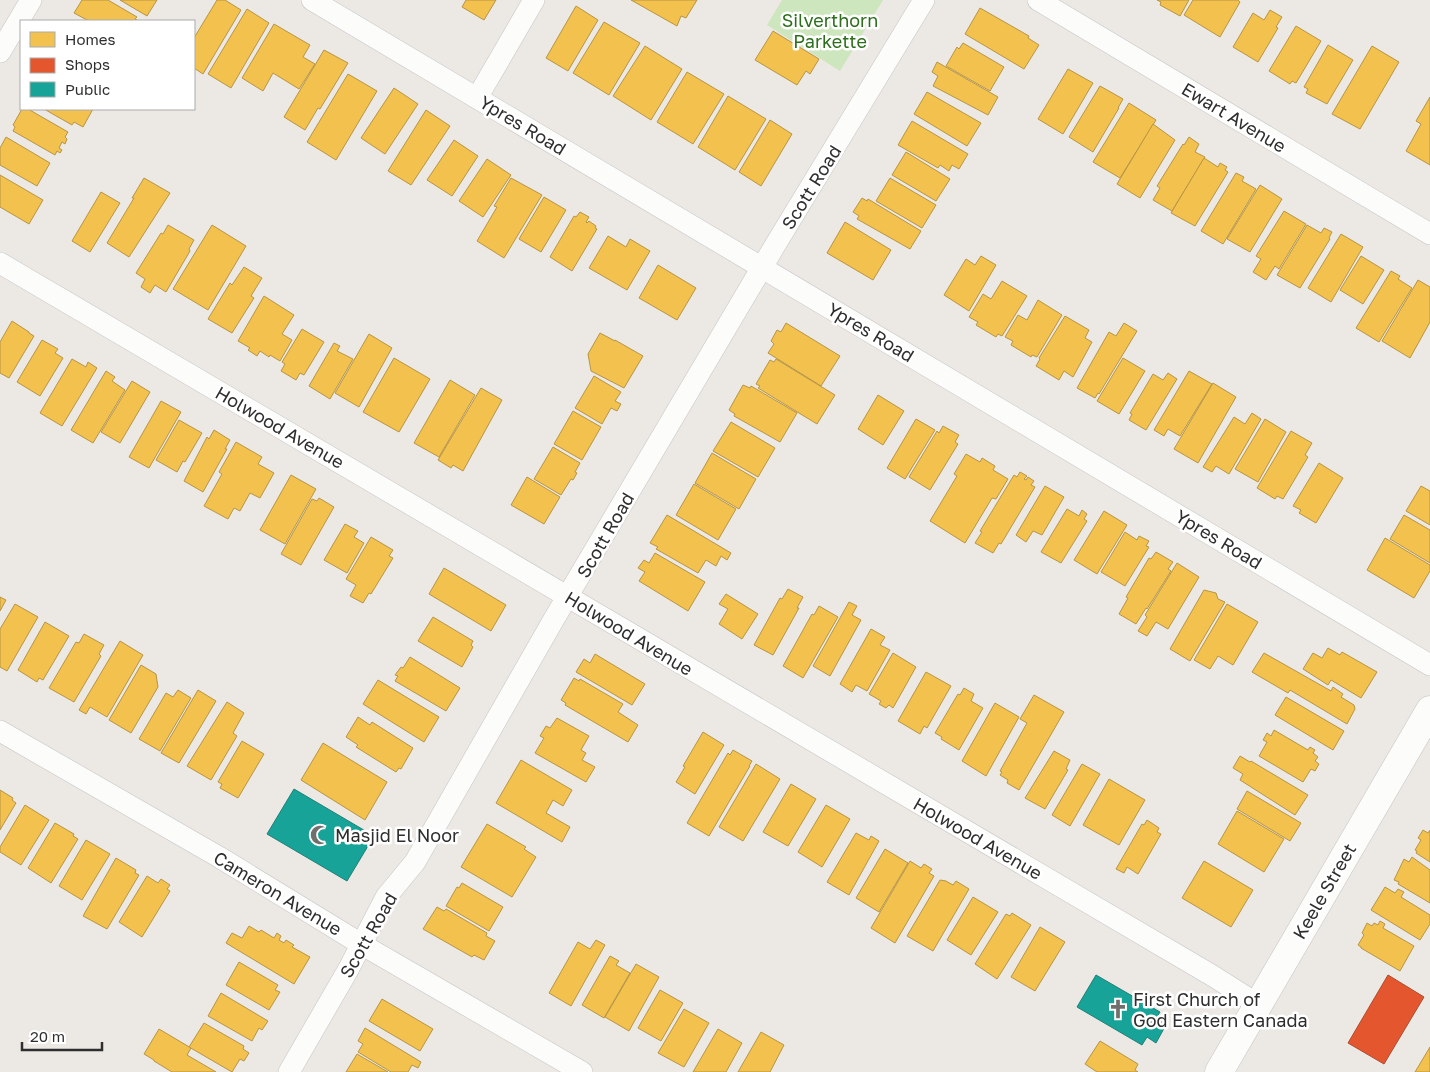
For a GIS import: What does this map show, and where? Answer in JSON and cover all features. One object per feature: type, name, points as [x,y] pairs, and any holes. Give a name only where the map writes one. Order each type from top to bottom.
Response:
[{"type":"main road","name":"Keele Street","points":[[1224,1070],[1258,1004],[1430,710]]},
{"type":"street","points":[[0,52],[31,0]]},
{"type":"street","name":"Ypres Road","points":[[312,0],[1430,665]]},
{"type":"street","points":[[477,98],[534,0]]},
{"type":"street","name":"Scott Road","points":[[289,1072],[348,970],[386,897],[415,862],[568,596],[762,268],[924,0]]},
{"type":"street","name":"Ewart Avenue","points":[[1038,0],[1430,234]]},
{"type":"street","name":"Holwood Avenue","points":[[0,263],[1258,1004]]},
{"type":"street","name":"Cameron Avenue","points":[[0,731],[219,857],[361,944],[582,1072]]},
{"type":"green space","name":"Silverthorn Parkette","points":[[782,0],[883,0],[840,71],[767,25]]},
{"type":"building: Homes","points":[[82,0],[108,0],[137,17],[135,19],[137,20],[87,20],[74,13]]},
{"type":"building: Homes","points":[[120,0],[157,0],[147,16]]},
{"type":"building: Homes","points":[[217,0],[225,0],[241,10],[203,74],[195,69],[195,36]]},
{"type":"building: Homes","points":[[466,0],[496,0],[484,20],[462,7]]},
{"type":"building: Homes","points":[[631,0],[697,0],[686,18],[681,16],[677,26]]},
{"type":"building: Homes","points":[[1157,0],[1189,0],[1180,16],[1160,5],[1161,2]]},
{"type":"building: Homes","points":[[1193,0],[1238,0],[1240,2],[1220,37],[1184,15]]},
{"type":"building: Homes","points":[[576,6],[598,20],[568,71],[546,58]]},
{"type":"building: Homes","points":[[980,8],[1029,36],[1028,38],[1039,45],[1024,69],[965,34]]},
{"type":"building: Homes","points":[[247,9],[269,23],[231,88],[208,74]]},
{"type":"building: Homes","points":[[1270,10],[1282,17],[1276,27],[1278,28],[1258,62],[1233,47],[1253,13],[1264,20]]},
{"type":"building: Homes","points":[[604,22],[640,43],[609,95],[573,73]]},
{"type":"building: Homes","points":[[274,24],[310,45],[303,57],[315,64],[299,89],[273,73],[263,91],[242,78]]},
{"type":"building: Homes","points":[[1296,26],[1321,41],[1296,83],[1292,81],[1290,84],[1269,71]]},
{"type":"building: Homes","points":[[773,31],[819,59],[810,74],[806,71],[797,85],[755,60]]},
{"type":"building: Homes","points":[[963,43],[1004,67],[990,91],[946,66],[957,47],[959,49]]},
{"type":"building: Homes","points":[[1328,45],[1353,60],[1327,104],[1306,93],[1308,89],[1304,87]]},
{"type":"building: Homes","points":[[645,46],[682,69],[651,120],[613,96]]},
{"type":"building: Homes","points":[[1372,46],[1399,62],[1360,129],[1332,114]]},
{"type":"building: Homes","points":[[324,50],[348,63],[305,130],[284,117]]},
{"type":"building: Homes","points":[[937,62],[998,97],[988,115],[933,86],[938,76],[932,72]]},
{"type":"building: Homes","points":[[1068,69],[1093,83],[1063,134],[1038,119]]},
{"type":"building: Homes","points":[[687,72],[724,94],[693,144],[657,122]]},
{"type":"building: Homes","points":[[348,74],[377,91],[336,160],[307,142]]},
{"type":"building: Homes","points":[[1100,86],[1123,99],[1093,152],[1069,137]]},
{"type":"building: Homes","points":[[394,88],[418,104],[385,154],[361,138]]},
{"type":"building: Homes","points":[[927,92],[981,123],[967,146],[914,114]]},
{"type":"building: Homes","points":[[728,96],[766,119],[735,170],[698,147]]},
{"type":"building: Homes","points":[[1430,97],[1430,165],[1406,151],[1421,124],[1416,121]]},
{"type":"building: Homes","points":[[1129,103],[1156,120],[1120,178],[1093,162]]},
{"type":"building: Homes","points":[[21,110],[30,110],[68,132],[65,137],[67,139],[65,144],[62,142],[59,148],[62,150],[60,153],[57,151],[55,155],[13,131],[15,127],[13,125]]},
{"type":"building: Homes","points":[[46,110],[92,110],[83,127],[74,122],[72,125]]},
{"type":"building: Homes","points":[[426,110],[450,126],[411,185],[388,171]]},
{"type":"building: Homes","points":[[770,120],[792,134],[761,186],[739,172]]},
{"type":"building: Homes","points":[[912,121],[968,154],[959,169],[952,165],[949,171],[940,165],[938,168],[898,145]]},
{"type":"building: Homes","points":[[1153,124],[1175,140],[1140,198],[1117,184]]},
{"type":"building: Homes","points":[[6,137],[50,163],[37,186],[0,165],[0,148]]},
{"type":"building: Homes","points":[[1189,137],[1199,144],[1195,152],[1205,157],[1172,211],[1153,200],[1160,188],[1157,186]]},
{"type":"building: Homes","points":[[454,140],[478,156],[452,196],[427,180]]},
{"type":"building: Homes","points":[[906,152],[950,179],[936,201],[892,175]]},
{"type":"building: Homes","points":[[1204,158],[1218,167],[1220,163],[1227,167],[1225,170],[1228,172],[1195,226],[1171,213]]},
{"type":"building: Homes","points":[[487,159],[511,175],[483,217],[459,201]]},
{"type":"building: Homes","points":[[1236,173],[1244,177],[1242,181],[1256,189],[1223,244],[1201,231]]},
{"type":"building: Homes","points":[[0,175],[43,200],[29,224],[0,207]]},
{"type":"building: Homes","points":[[144,178],[170,193],[129,257],[107,243]]},
{"type":"building: Homes","points":[[511,178],[542,195],[504,258],[477,241],[497,207],[494,206]]},
{"type":"building: Homes","points":[[890,178],[936,205],[922,228],[876,201]]},
{"type":"building: Homes","points":[[1260,185],[1282,199],[1250,252],[1227,239]]},
{"type":"building: Homes","points":[[101,192],[120,203],[90,252],[72,241]]},
{"type":"building: Homes","points":[[544,197],[566,210],[541,252],[519,239]]},
{"type":"building: Homes","points":[[862,198],[867,201],[868,199],[921,231],[910,249],[857,219],[859,216],[853,212]]},
{"type":"building: Homes","points":[[1284,211],[1306,224],[1279,269],[1275,266],[1266,280],[1253,272],[1261,259],[1256,256]]},
{"type":"building: Homes","points":[[580,212],[589,217],[587,223],[589,221],[597,229],[572,271],[550,257],[574,216],[576,217]]},
{"type":"building: Homes","points":[[845,222],[891,250],[873,280],[827,253]]},
{"type":"building: Homes","points":[[168,225],[194,240],[189,249],[190,251],[166,292],[155,285],[150,293],[141,287],[145,279],[136,273]]},
{"type":"building: Homes","points":[[212,225],[246,246],[208,310],[173,289]]},
{"type":"building: Homes","points":[[1307,225],[1321,233],[1324,228],[1332,232],[1330,239],[1300,288],[1277,275]]},
{"type":"building: Homes","points":[[1341,234],[1363,247],[1331,302],[1308,288]]},
{"type":"building: Homes","points":[[608,236],[626,247],[630,239],[650,251],[627,290],[589,268]]},
{"type":"building: Homes","points":[[981,256],[996,265],[969,311],[944,295],[966,259],[975,265]]},
{"type":"building: Homes","points":[[1361,256],[1384,270],[1363,304],[1340,290]]},
{"type":"building: Homes","points":[[658,265],[696,288],[677,320],[639,298]]},
{"type":"building: Homes","points":[[244,267],[262,278],[251,296],[254,298],[232,333],[208,319],[230,283],[232,285]]},
{"type":"building: Homes","points":[[1391,271],[1400,276],[1398,279],[1412,288],[1379,342],[1356,328]]},
{"type":"building: Homes","points":[[1418,280],[1430,287],[1430,322],[1410,358],[1382,341]]},
{"type":"building: Homes","points":[[1002,281],[1027,296],[1002,336],[998,334],[996,337],[976,325],[978,322],[969,317],[983,294],[991,299]]},
{"type":"building: Homes","points":[[264,296],[294,315],[282,334],[292,340],[280,361],[260,351],[257,356],[248,350],[250,348],[238,341]]},
{"type":"building: Homes","points":[[1038,300],[1062,315],[1037,357],[1032,355],[1031,357],[1011,345],[1013,341],[1005,337],[1018,315],[1027,320]]},
{"type":"building: Homes","points":[[1065,316],[1089,330],[1085,338],[1092,342],[1073,377],[1064,371],[1059,380],[1036,366]]},
{"type":"building: Homes","points":[[12,321],[34,336],[9,378],[0,373],[0,342]]},
{"type":"building: Homes","points":[[786,323],[840,356],[821,386],[768,353],[774,344],[771,341],[777,330],[781,332]]},
{"type":"building: Homes","points":[[1124,323],[1137,331],[1095,398],[1077,388],[1109,332],[1116,336]]},
{"type":"building: Homes","points":[[302,329],[324,342],[304,375],[300,373],[296,380],[281,371],[285,364],[282,362]]},
{"type":"building: Homes","points":[[600,333],[643,356],[624,388],[591,371],[588,354]]},
{"type":"building: Homes","points":[[369,334],[392,348],[359,407],[335,393]]},
{"type":"building: Homes","points":[[42,340],[58,349],[55,353],[63,358],[40,396],[17,382]]},
{"type":"building: Homes","points":[[334,343],[340,346],[337,351],[353,359],[330,399],[309,386]]},
{"type":"building: Homes","points":[[394,358],[430,379],[399,432],[363,412]]},
{"type":"building: Homes","points":[[1123,358],[1145,371],[1119,414],[1097,401]]},
{"type":"building: Homes","points":[[72,359],[86,367],[88,362],[97,368],[62,426],[40,413]]},
{"type":"building: Homes","points":[[776,359],[835,395],[817,424],[758,388],[760,386],[756,384],[770,360],[774,362]]},
{"type":"building: Homes","points":[[106,371],[115,377],[112,381],[125,390],[93,443],[71,430]]},
{"type":"building: Homes","points":[[1189,371],[1212,384],[1180,436],[1168,429],[1164,436],[1154,430]]},
{"type":"building: Homes","points":[[1168,373],[1177,379],[1146,430],[1129,420],[1132,414],[1130,413],[1153,374],[1163,380]]},
{"type":"building: Homes","points":[[594,376],[621,392],[615,401],[621,404],[617,411],[611,408],[602,424],[575,408]]},
{"type":"building: Homes","points":[[450,380],[475,395],[439,457],[414,443]]},
{"type":"building: Homes","points":[[132,381],[150,392],[120,443],[101,432]]},
{"type":"building: Homes","points":[[1213,383],[1236,397],[1198,463],[1174,449]]},
{"type":"building: Homes","points":[[743,385],[750,388],[751,386],[797,413],[780,442],[734,416],[735,414],[729,410]]},
{"type":"building: Homes","points":[[481,388],[502,400],[463,471],[453,465],[451,468],[438,460]]},
{"type":"building: Homes","points":[[878,395],[904,411],[883,445],[858,429]]},
{"type":"building: Homes","points":[[161,401],[181,412],[149,468],[129,457]]},
{"type":"building: Homes","points":[[573,411],[601,427],[582,460],[554,444]]},
{"type":"building: Homes","points":[[1252,413],[1261,419],[1229,474],[1216,466],[1212,472],[1203,467],[1234,417],[1245,424]]},
{"type":"building: Homes","points":[[916,419],[935,430],[905,479],[887,468]]},
{"type":"building: Homes","points":[[1265,419],[1286,432],[1258,482],[1235,469]]},
{"type":"building: Homes","points":[[179,420],[202,433],[177,472],[156,460]]},
{"type":"building: Homes","points":[[731,422],[775,448],[758,477],[713,451]]},
{"type":"building: Homes","points":[[943,426],[959,435],[955,442],[958,444],[930,490],[909,477],[937,431],[939,433]]},
{"type":"building: Homes","points":[[214,430],[230,440],[203,492],[184,481],[207,437],[209,439]]},
{"type":"building: Homes","points":[[1291,431],[1312,443],[1305,455],[1308,457],[1283,499],[1277,496],[1275,499],[1257,488]]},
{"type":"building: Homes","points":[[236,442],[262,457],[258,464],[274,473],[260,498],[250,493],[240,511],[234,508],[228,519],[204,506],[222,474],[219,472]]},
{"type":"building: Homes","points":[[553,447],[580,463],[573,480],[571,479],[561,495],[534,479]]},
{"type":"building: Homes","points":[[712,453],[756,479],[739,509],[695,483]]},
{"type":"building: Homes","points":[[966,454],[980,462],[982,458],[995,466],[993,470],[1008,479],[996,499],[992,498],[965,543],[930,521],[957,476],[954,474]]},
{"type":"building: Homes","points":[[1319,463],[1343,478],[1316,523],[1299,513],[1301,510],[1293,506]]},
{"type":"building: Homes","points":[[1020,472],[1027,476],[1024,479],[1026,480],[1028,477],[1034,481],[1031,485],[1035,487],[1001,544],[999,543],[993,553],[975,543],[982,532],[980,531],[1014,475],[1017,477]]},
{"type":"building: Homes","points":[[291,475],[316,489],[285,544],[260,530]]},
{"type":"building: Homes","points":[[527,477],[560,497],[544,524],[511,505]]},
{"type":"building: Homes","points":[[694,484],[736,509],[718,540],[676,515]]},
{"type":"building: Homes","points":[[1045,486],[1064,497],[1042,535],[1033,531],[1026,542],[1016,535]]},
{"type":"building: Homes","points":[[1421,486],[1430,491],[1430,525],[1406,511]]},
{"type":"building: Homes","points":[[319,498],[334,507],[301,565],[281,554],[312,499],[317,501]]},
{"type":"building: Homes","points":[[1067,509],[1079,516],[1082,510],[1087,514],[1084,519],[1087,521],[1061,563],[1041,552]]},
{"type":"building: Homes","points":[[1104,511],[1127,525],[1097,574],[1074,560]]},
{"type":"building: Homes","points":[[667,515],[731,553],[727,560],[721,556],[716,566],[706,560],[698,573],[656,549],[658,547],[650,543]]},
{"type":"building: Homes","points":[[1404,515],[1430,530],[1430,563],[1390,539]]},
{"type":"building: Homes","points":[[345,524],[358,531],[354,537],[364,543],[347,573],[324,560]]},
{"type":"building: Homes","points":[[1125,532],[1137,540],[1139,536],[1149,541],[1146,546],[1149,547],[1125,586],[1101,572]]},
{"type":"building: Homes","points":[[371,537],[393,550],[389,556],[393,558],[371,594],[369,593],[363,603],[350,596],[356,585],[346,579]]},
{"type":"building: Homes","points":[[1385,538],[1430,565],[1430,571],[1414,598],[1367,570]]},
{"type":"building: Homes","points":[[1156,552],[1173,562],[1168,569],[1171,571],[1136,624],[1119,614],[1128,598],[1126,597],[1149,558],[1151,559]]},
{"type":"building: Homes","points":[[655,553],[705,582],[688,611],[639,581],[645,572],[638,568],[644,560],[649,563]]},
{"type":"building: Homes","points":[[1177,563],[1199,577],[1168,629],[1156,622],[1147,636],[1138,631],[1147,617],[1145,615]]},
{"type":"building: Homes","points":[[444,568],[506,605],[491,631],[429,594]]},
{"type":"building: Homes","points":[[788,589],[803,597],[797,608],[799,608],[773,655],[754,645],[780,598],[782,599]]},
{"type":"building: Homes","points":[[1204,590],[1216,593],[1218,599],[1225,602],[1190,661],[1170,649]]},
{"type":"building: Homes","points":[[726,594],[758,614],[742,639],[719,624],[728,609],[719,604]]},
{"type":"building: Homes","points":[[0,597],[6,600],[0,611]]},
{"type":"building: Homes","points":[[849,602],[857,606],[852,615],[861,620],[830,676],[813,666]]},
{"type":"building: Homes","points":[[15,604],[38,617],[7,671],[0,667],[0,629]]},
{"type":"building: Homes","points":[[1227,604],[1258,622],[1233,665],[1218,656],[1210,669],[1194,660]]},
{"type":"building: Homes","points":[[819,606],[838,617],[803,678],[783,666],[812,614],[814,615]]},
{"type":"building: Homes","points":[[433,617],[473,641],[471,645],[473,647],[462,667],[418,641]]},
{"type":"building: Homes","points":[[45,622],[69,636],[43,680],[39,678],[37,682],[18,670]]},
{"type":"building: Homes","points":[[871,629],[885,637],[880,645],[890,650],[867,691],[856,685],[852,692],[840,684]]},
{"type":"building: Homes","points":[[84,634],[104,645],[99,654],[101,656],[74,702],[49,688],[76,642],[79,643]]},
{"type":"building: Homes","points":[[120,641],[143,655],[107,717],[90,707],[86,714],[79,710]]},
{"type":"building: Homes","points":[[1328,648],[1340,655],[1342,652],[1377,672],[1361,698],[1331,680],[1328,685],[1303,669],[1313,653],[1322,658]]},
{"type":"building: Homes","points":[[893,653],[916,667],[893,708],[889,705],[886,708],[879,704],[881,701],[869,694]]},
{"type":"building: Homes","points":[[1264,653],[1331,691],[1333,687],[1343,694],[1341,697],[1354,705],[1355,709],[1347,724],[1290,690],[1288,693],[1252,672]]},
{"type":"building: Homes","points":[[595,654],[645,684],[632,705],[576,672],[584,659],[590,663]]},
{"type":"building: Homes","points":[[410,657],[460,688],[446,711],[395,681],[398,676],[395,675],[401,667],[403,668]]},
{"type":"building: Homes","points":[[141,665],[156,674],[158,687],[131,733],[109,720]]},
{"type":"building: Homes","points":[[926,672],[951,686],[927,728],[924,726],[920,734],[898,721]]},
{"type":"building: Homes","points":[[574,678],[579,681],[580,679],[623,704],[618,712],[638,725],[628,742],[565,705],[566,703],[561,700]]},
{"type":"building: Homes","points":[[378,680],[439,717],[424,742],[363,704]]},
{"type":"building: Homes","points":[[964,688],[974,694],[971,701],[983,708],[959,750],[935,733],[958,694],[960,695]]},
{"type":"building: Homes","points":[[178,690],[191,698],[160,751],[139,739],[166,693],[173,697]]},
{"type":"building: Homes","points":[[198,690],[216,701],[179,763],[161,753]]},
{"type":"building: Homes","points":[[1034,695],[1064,712],[1019,790],[1007,783],[1008,780],[1000,775],[1002,772],[1000,771],[1027,723],[1020,719]]},
{"type":"building: Homes","points":[[1286,697],[1344,731],[1333,750],[1275,715]]},
{"type":"building: Homes","points":[[227,702],[244,713],[233,733],[237,736],[211,780],[187,766]]},
{"type":"building: Homes","points":[[995,703],[1019,717],[986,776],[962,761]]},
{"type":"building: Homes","points":[[358,717],[370,725],[372,722],[413,748],[401,769],[399,768],[396,772],[356,747],[358,745],[346,737]]},
{"type":"building: Homes","points":[[557,718],[589,736],[581,750],[586,753],[582,760],[595,767],[586,782],[535,753],[544,738],[540,736],[546,726],[550,728]]},
{"type":"building: Homes","points":[[1274,730],[1308,750],[1310,747],[1315,750],[1313,753],[1318,757],[1315,761],[1319,764],[1315,771],[1311,769],[1303,782],[1259,756],[1267,742],[1263,740],[1267,733],[1271,736]]},
{"type":"building: Homes","points":[[703,732],[724,745],[695,794],[676,782]]},
{"type":"building: Homes","points":[[242,741],[264,754],[238,798],[220,788],[222,784],[218,782]]},
{"type":"building: Homes","points":[[323,743],[387,782],[365,820],[301,780]]},
{"type":"building: Homes","points":[[733,750],[752,761],[709,836],[687,823],[728,753],[730,755]]},
{"type":"building: Homes","points":[[1054,751],[1070,760],[1066,769],[1068,770],[1045,809],[1025,798]]},
{"type":"building: Homes","points":[[1240,756],[1308,795],[1295,815],[1240,780],[1243,774],[1233,768]]},
{"type":"building: Homes","points":[[521,760],[572,790],[563,806],[553,800],[546,813],[570,827],[562,842],[496,803]]},
{"type":"building: Homes","points":[[756,764],[780,779],[743,841],[719,827]]},
{"type":"building: Homes","points":[[1082,764],[1100,774],[1070,826],[1052,815]]},
{"type":"building: Homes","points":[[1109,779],[1145,800],[1119,845],[1083,825]]},
{"type":"building: Homes","points":[[791,784],[816,799],[788,846],[763,832]]},
{"type":"building: Homes","points":[[0,790],[13,798],[12,800],[16,803],[0,830]]},
{"type":"building: Homes","points":[[1247,791],[1301,823],[1290,841],[1237,809]]},
{"type":"building: Homes","points":[[25,805],[49,820],[21,865],[0,852],[0,847]]},
{"type":"building: Homes","points":[[826,805],[850,819],[822,867],[798,852]]},
{"type":"building: Homes","points":[[1237,811],[1284,839],[1264,872],[1218,844]]},
{"type":"building: Homes","points":[[1147,820],[1159,828],[1157,832],[1161,834],[1138,874],[1127,867],[1124,873],[1116,869],[1142,824],[1144,825]]},
{"type":"building: Homes","points":[[55,823],[74,834],[73,836],[78,839],[51,883],[28,868]]},
{"type":"building: Homes","points":[[487,824],[526,847],[524,849],[536,857],[512,897],[461,867]]},
{"type":"building: Homes","points":[[1423,830],[1428,833],[1430,830],[1430,862],[1416,853],[1417,851],[1415,850],[1421,840],[1418,838]]},
{"type":"building: Homes","points":[[856,833],[869,840],[871,836],[879,841],[849,895],[827,882]]},
{"type":"building: Homes","points":[[86,840],[110,854],[82,900],[59,886]]},
{"type":"building: Homes","points":[[885,849],[908,863],[879,912],[856,898]]},
{"type":"building: Homes","points":[[1412,857],[1430,870],[1430,903],[1394,880],[1404,859],[1409,862]]},
{"type":"building: Homes","points":[[116,858],[136,870],[135,873],[139,875],[107,929],[83,916]]},
{"type":"building: Homes","points":[[910,861],[921,868],[924,864],[932,869],[929,873],[934,876],[895,943],[871,928]]},
{"type":"building: Homes","points":[[1204,861],[1253,890],[1231,927],[1182,898]]},
{"type":"building: Homes","points":[[147,876],[158,883],[161,879],[170,885],[167,889],[170,891],[142,937],[119,922]]},
{"type":"building: Homes","points":[[940,880],[953,885],[956,881],[969,889],[933,951],[907,936]]},
{"type":"building: Homes","points":[[462,883],[503,907],[489,931],[446,906],[457,887],[459,888]]},
{"type":"building: Homes","points":[[1385,887],[1395,893],[1398,889],[1404,892],[1401,897],[1430,915],[1430,924],[1420,940],[1371,910]]},
{"type":"building: Homes","points":[[973,897],[998,912],[971,955],[947,940]]},
{"type":"building: Homes","points":[[437,907],[444,911],[446,909],[487,933],[486,936],[495,941],[484,960],[474,955],[472,957],[423,929]]},
{"type":"building: Homes","points":[[1012,913],[1031,925],[997,979],[975,964],[1006,914],[1010,916]]},
{"type":"building: Homes","points":[[1380,921],[1385,924],[1383,928],[1414,946],[1400,971],[1358,945],[1364,935],[1362,933],[1367,923],[1372,926],[1374,923],[1378,925]]},
{"type":"building: Homes","points":[[249,926],[259,932],[261,930],[274,938],[277,933],[281,936],[279,940],[284,943],[286,940],[294,945],[292,947],[310,957],[294,984],[226,943],[232,933],[242,938]]},
{"type":"building: Homes","points":[[1040,927],[1065,942],[1035,991],[1011,977]]},
{"type":"building: Homes","points":[[596,940],[605,945],[571,1006],[549,993],[578,942],[590,949]]},
{"type":"building: Homes","points":[[610,956],[619,961],[616,965],[630,973],[604,1018],[582,1005]]},
{"type":"building: Homes","points":[[239,962],[278,985],[275,990],[280,992],[269,1010],[226,985]]},
{"type":"building: Homes","points":[[636,964],[659,977],[629,1031],[605,1017]]},
{"type":"building: Homes","points":[[660,990],[683,1003],[661,1041],[638,1028]]},
{"type":"building: Homes","points":[[221,993],[268,1021],[262,1030],[259,1028],[252,1041],[208,1016]]},
{"type":"building: Homes","points":[[382,999],[433,1029],[420,1051],[369,1021]]},
{"type":"building: Homes","points":[[684,1009],[709,1023],[684,1067],[658,1053]]},
{"type":"building: Homes","points":[[204,1023],[244,1046],[243,1049],[249,1053],[244,1061],[240,1059],[232,1072],[189,1047]]},
{"type":"building: Homes","points":[[365,1028],[421,1062],[418,1068],[412,1065],[408,1072],[391,1072],[358,1052],[363,1044],[358,1041]]},
{"type":"building: Homes","points":[[159,1029],[191,1048],[187,1055],[216,1072],[172,1072],[144,1054]]},
{"type":"building: Homes","points":[[718,1029],[742,1043],[726,1072],[693,1072]]},
{"type":"building: Homes","points":[[761,1032],[784,1045],[770,1072],[738,1072]]},
{"type":"building: Homes","points":[[1100,1041],[1138,1064],[1135,1070],[1138,1072],[1097,1072],[1085,1064]]},
{"type":"building: Homes","points":[[1430,1047],[1430,1072],[1415,1072]]},
{"type":"building: Homes","points":[[357,1054],[388,1072],[346,1072]]},
{"type":"building: Shops","points":[[1388,975],[1424,997],[1384,1064],[1348,1043]]},
{"type":"building: Public","name":"Masjid El Noor","points":[[294,789],[374,836],[347,881],[267,834]]},
{"type":"building: Public","name":"First Church of God Eastern Canada","points":[[1096,975],[1160,1012],[1157,1017],[1167,1023],[1156,1043],[1147,1037],[1142,1045],[1077,1007]]},
{"type":"place","name":"Masjid El Noor","points":[[320,835]]},
{"type":"place","name":"First Church of God Eastern Canada","points":[[1118,1009]]}]
